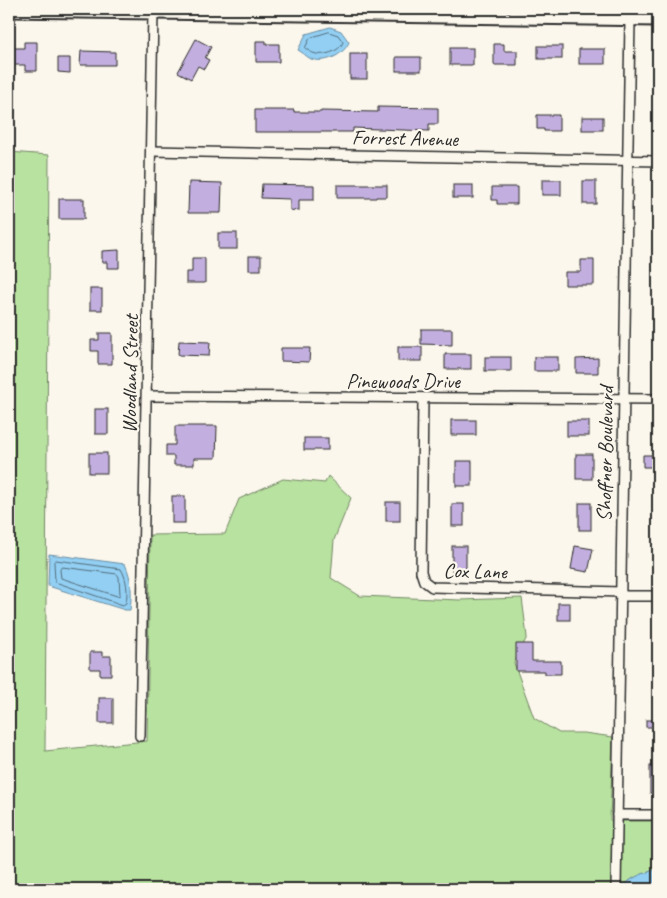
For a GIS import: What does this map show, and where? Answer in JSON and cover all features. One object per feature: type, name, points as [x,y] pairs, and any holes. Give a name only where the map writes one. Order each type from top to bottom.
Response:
[{"type":"street","points":[[9,11],[658,20]]},
{"type":"street","name":"Woodland Street","points":[[140,736],[154,12]]},
{"type":"street","name":"Shoffner Boulevard","points":[[616,889],[630,20]]},
{"type":"street","name":"Forrest Avenue","points":[[152,151],[658,161]]},
{"type":"street","name":"Pinewoods Drive","points":[[148,396],[658,399]]},
{"type":"street","name":"Cox Lane","points":[[423,399],[421,572],[424,581],[432,587],[620,594]]},
{"type":"street","points":[[620,594],[658,596]]},
{"type":"street","points":[[617,815],[658,815]]},
{"type":"green space","points":[[277,9],[658,9],[658,11]]},
{"type":"green space","points":[[9,152],[49,155],[45,751],[147,741],[150,535],[225,534],[239,499],[283,479],[325,483],[328,476],[351,498],[334,540],[331,578],[360,596],[460,600],[522,598],[527,637],[514,663],[534,718],[559,733],[584,733],[613,737],[610,820],[612,821],[611,889],[9,889]]},
{"type":"green space","points":[[622,821],[658,821],[658,869],[633,878],[621,889]]},
{"type":"water","points":[[330,27],[341,31],[349,42],[343,51],[328,59],[316,60],[311,59],[298,50],[306,34]]},
{"type":"water","points":[[49,554],[125,564],[131,587],[130,610],[48,586]]},
{"type":"water","points":[[658,869],[658,889],[621,889],[633,878]]},
{"type":"building","points":[[196,39],[211,47],[205,58],[209,60],[204,69],[198,66],[191,79],[178,72]]},
{"type":"building","points":[[256,41],[266,41],[266,44],[279,44],[279,62],[256,62]]},
{"type":"building","points":[[24,42],[37,42],[37,71],[25,71],[25,65],[9,65],[9,48],[24,48]]},
{"type":"building","points":[[494,44],[504,44],[504,51],[517,51],[517,65],[494,65]]},
{"type":"building","points":[[538,46],[562,46],[562,59],[538,59]]},
{"type":"building","points":[[450,48],[473,48],[473,65],[450,65]]},
{"type":"building","points":[[579,49],[605,49],[605,64],[579,64]]},
{"type":"building","points":[[81,51],[115,52],[115,65],[80,65]]},
{"type":"building","points":[[350,54],[367,54],[367,79],[350,79]]},
{"type":"building","points":[[396,57],[421,57],[421,71],[396,71]]},
{"type":"building","points":[[58,58],[70,58],[70,73],[58,72]]},
{"type":"building","points":[[378,107],[438,108],[438,124],[429,124],[429,131],[353,128],[353,132],[255,132],[255,110],[378,112]]},
{"type":"building","points":[[537,115],[559,115],[559,131],[537,129]]},
{"type":"building","points":[[582,117],[603,117],[603,130],[582,130]]},
{"type":"building","points":[[542,180],[561,180],[561,195],[542,195]]},
{"type":"building","points":[[583,181],[596,181],[596,204],[583,204]]},
{"type":"building","points":[[189,182],[222,183],[221,213],[188,213]]},
{"type":"building","points":[[262,184],[314,185],[314,200],[299,200],[299,211],[290,210],[290,199],[261,198]]},
{"type":"building","points":[[337,185],[387,185],[387,197],[337,198]]},
{"type":"building","points":[[453,185],[473,185],[473,198],[453,198]]},
{"type":"building","points":[[492,187],[517,187],[517,204],[497,204],[497,200],[492,200]]},
{"type":"building","points":[[59,199],[84,199],[84,219],[59,219]]},
{"type":"building","points":[[218,233],[237,233],[237,249],[218,249]]},
{"type":"building","points":[[119,250],[119,268],[107,268],[107,262],[102,262],[102,251]]},
{"type":"building","points":[[249,256],[261,256],[261,270],[249,270]]},
{"type":"building","points":[[192,258],[205,258],[205,283],[186,283],[186,272],[192,272]]},
{"type":"building","points":[[581,260],[594,260],[594,285],[565,285],[565,272],[581,272]]},
{"type":"building","points":[[90,289],[102,289],[102,310],[90,310]]},
{"type":"building","points":[[421,329],[452,329],[452,345],[421,344]]},
{"type":"building","points":[[99,333],[112,333],[112,364],[98,364],[98,351],[91,351],[91,340],[99,340]]},
{"type":"building","points":[[179,341],[210,342],[209,356],[178,355]]},
{"type":"building","points":[[398,347],[422,347],[422,361],[398,361]]},
{"type":"building","points":[[281,348],[310,348],[309,362],[281,361]]},
{"type":"building","points":[[445,354],[471,354],[471,369],[445,369]]},
{"type":"building","points":[[485,357],[511,357],[511,371],[485,371]]},
{"type":"building","points":[[534,357],[558,357],[558,371],[534,371]]},
{"type":"building","points":[[598,358],[598,373],[576,373],[576,359]]},
{"type":"building","points":[[95,409],[108,409],[108,434],[95,434]]},
{"type":"building","points":[[451,420],[476,420],[476,435],[451,435]]},
{"type":"building","points":[[567,421],[589,421],[589,436],[567,436]]},
{"type":"building","points":[[175,426],[217,426],[216,458],[194,458],[194,465],[174,465],[174,456],[166,456],[166,445],[175,445]]},
{"type":"building","points":[[304,438],[328,438],[328,450],[304,450]]},
{"type":"building","points":[[89,453],[107,453],[107,473],[89,473]]},
{"type":"building","points":[[576,454],[592,454],[592,479],[576,479]]},
{"type":"building","points":[[643,455],[654,455],[654,459],[658,459],[658,467],[643,467]]},
{"type":"building","points":[[456,461],[472,461],[472,486],[456,486]]},
{"type":"building","points":[[172,496],[185,496],[185,523],[172,523]]},
{"type":"building","points":[[386,502],[400,502],[400,521],[386,521]]},
{"type":"building","points":[[579,503],[591,503],[591,530],[579,530]]},
{"type":"building","points":[[452,504],[464,504],[464,526],[452,526]]},
{"type":"building","points":[[452,546],[466,546],[466,571],[452,571]]},
{"type":"building","points":[[575,546],[593,549],[588,572],[571,569]]},
{"type":"building","points":[[558,603],[570,603],[570,620],[558,620]]},
{"type":"building","points":[[516,644],[532,644],[532,661],[561,661],[561,674],[545,674],[545,671],[516,671]]},
{"type":"building","points":[[90,652],[102,652],[102,656],[111,656],[111,675],[100,675],[100,669],[90,669]]},
{"type":"building","points":[[99,698],[113,698],[113,723],[99,723]]},
{"type":"building","points":[[646,720],[658,720],[658,727],[646,727]]},
{"type":"building","points":[[650,766],[658,766],[658,793],[650,793]]}]
